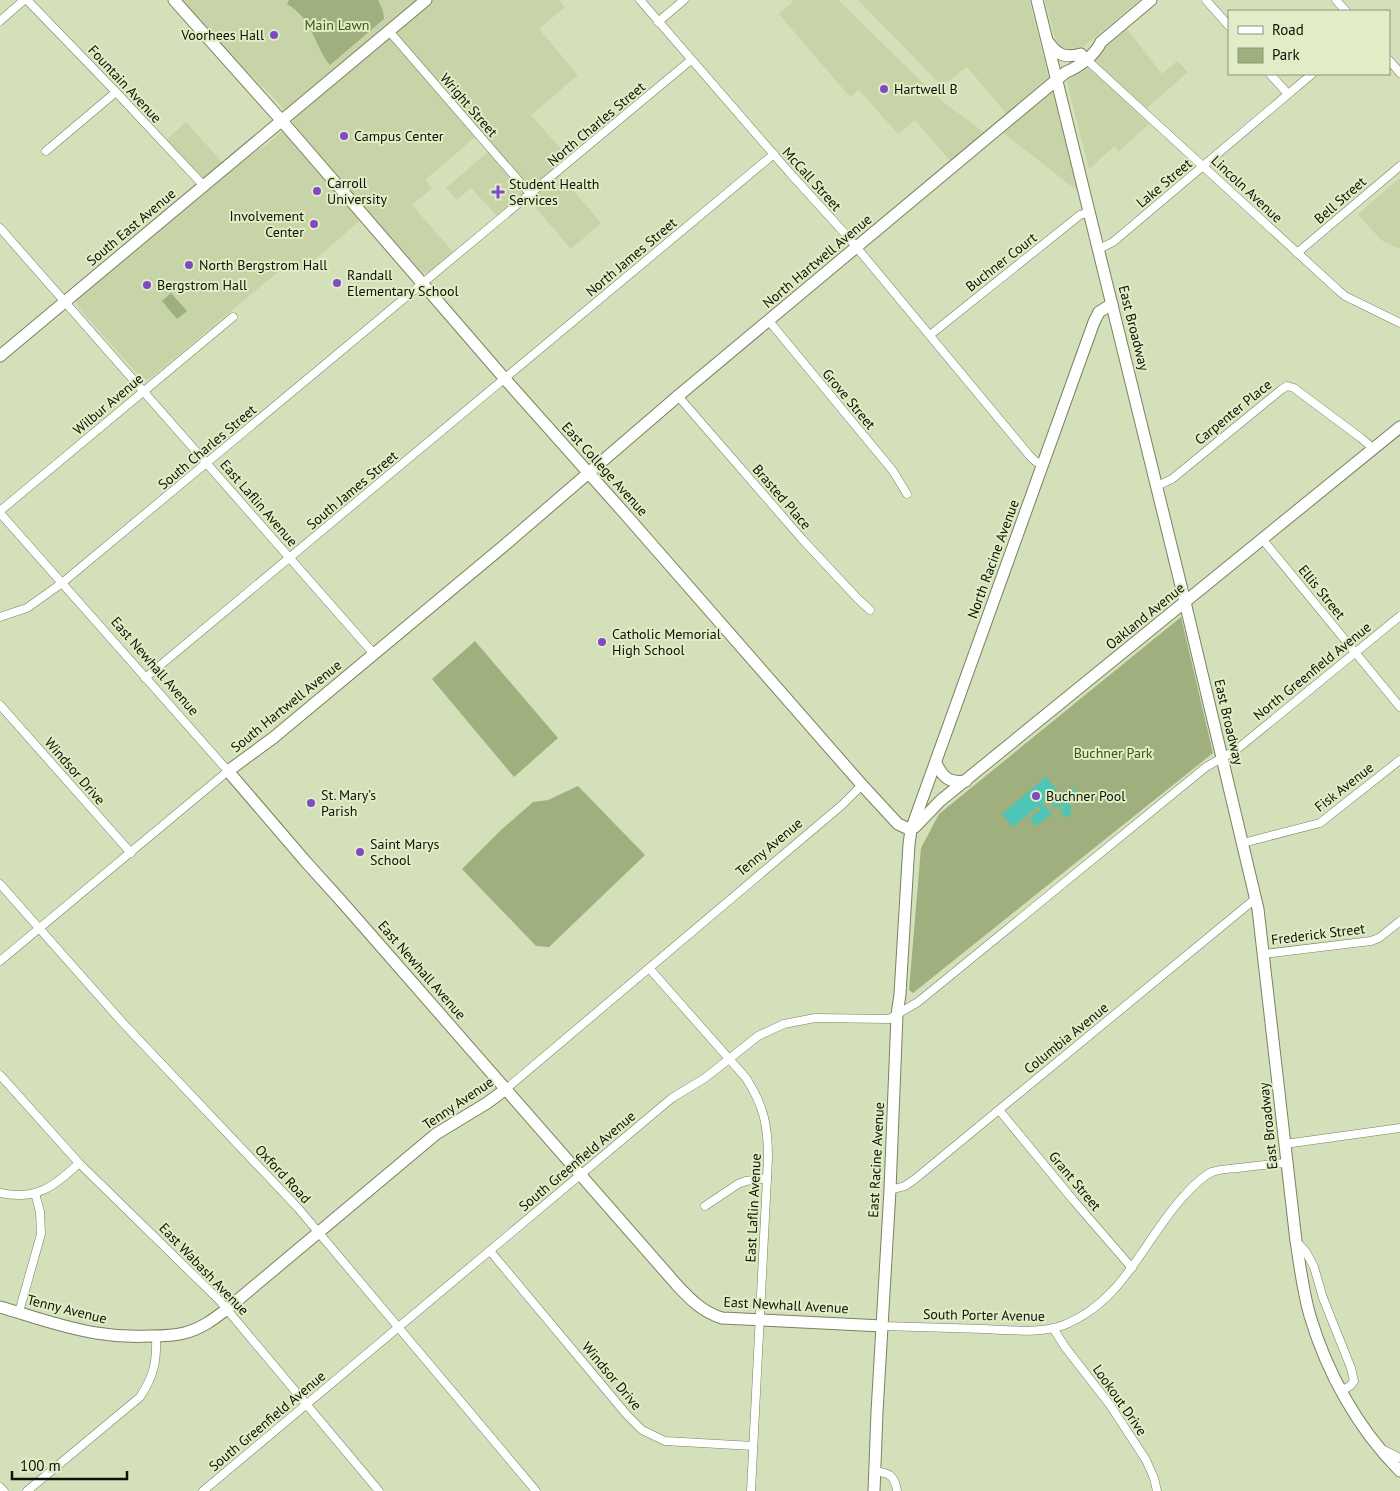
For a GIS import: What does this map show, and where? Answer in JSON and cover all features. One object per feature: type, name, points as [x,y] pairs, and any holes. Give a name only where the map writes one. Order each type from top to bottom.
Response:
[{"type":"street","points":[[0,21],[26,0]]},
{"type":"street","name":"Fountain Avenue","points":[[26,0],[204,186]]},
{"type":"street","name":"East College Avenue","points":[[174,0],[862,785],[898,824],[912,830]]},
{"type":"street","name":"South East Avenue","points":[[0,356],[426,0]]},
{"type":"street","name":"McCall Street","points":[[640,0],[856,248],[1035,462],[1042,465]]},
{"type":"street","points":[[658,22],[684,0]]},
{"type":"street","name":"East Broadway","points":[[1037,0],[1047,40],[1062,76],[1090,212],[1256,898],[1296,1241],[1310,1315],[1318,1340],[1341,1391],[1356,1417],[1400,1471]]},
{"type":"street","name":"North Hartwell Avenue","points":[[589,473],[678,396],[1062,76],[1070,64],[1084,56],[1094,43],[1101,42],[1151,0]]},
{"type":"street","points":[[1206,0],[1228,25]]},
{"type":"street","points":[[1336,0],[1345,10]]},
{"type":"street","name":"Wright Street","points":[[389,31],[531,195]]},
{"type":"street","points":[[1047,40],[1052,48],[1060,54],[1084,56]]},
{"type":"street","name":"Lincoln Avenue","points":[[1084,56],[1345,296],[1400,323]]},
{"type":"street","name":"North Charles Street","points":[[423,284],[692,60]]},
{"type":"street","points":[[1390,61],[1400,73]]},
{"type":"street","points":[[1271,75],[1288,94]]},
{"type":"street","name":"Lake Street","points":[[1099,249],[1113,242],[1311,75]]},
{"type":"street","points":[[46,151],[116,92]]},
{"type":"street","name":"North James Street","points":[[505,379],[774,154]]},
{"type":"street","name":"Bell Street","points":[[1297,253],[1400,166]]},
{"type":"street","name":"Buchner Court","points":[[930,335],[1079,216],[1090,212]]},
{"type":"street","name":"East Laflin Avenue","points":[[0,228],[374,654]]},
{"type":"street","name":"South Charles Street","points":[[0,617],[27,608],[62,583],[423,284]]},
{"type":"street","name":"North Racine Avenue","points":[[912,830],[1094,322],[1099,312],[1112,304]]},
{"type":"street","name":"Wilbur Avenue","points":[[0,512],[233,317]]},
{"type":"street","name":"Grove Street","points":[[769,321],[893,471],[907,494]]},
{"type":"street","name":"South James Street","points":[[145,678],[505,379]]},
{"type":"street","name":"Carpenter Place","points":[[1157,486],[1172,479],[1287,386],[1294,388],[1374,449]]},
{"type":"street","name":"Brasted Place","points":[[678,396],[802,539],[870,610]]},
{"type":"street","name":"Oakland Avenue","points":[[912,830],[940,802],[1400,427]]},
{"type":"street","name":"South Hartwell Avenue","points":[[0,961],[228,772],[273,738],[521,532],[589,473]]},
{"type":"street","name":"East Newhall Avenue","points":[[0,512],[695,1304],[712,1315],[722,1318],[882,1326]]},
{"type":"street","name":"Ellis Street","points":[[1263,540],[1400,707]]},
{"type":"street","name":"North Greenfield Avenue","points":[[1004,932],[1206,767],[1237,748],[1400,616]]},
{"type":"street","name":"Windsor Drive","points":[[0,705],[131,853]]},
{"type":"street","name":"Fisk Avenue","points":[[1243,843],[1320,823],[1400,760]]},
{"type":"street","points":[[936,763],[942,773],[950,780],[954,782],[966,781]]},
{"type":"street","name":"Tenny Avenue","points":[[0,1307],[95,1333],[124,1336],[183,1334],[210,1322],[436,1134],[487,1103],[506,1089],[842,805],[862,785]]},
{"type":"street","name":"East Racine Avenue","points":[[874,1491],[897,1015],[900,994],[909,844],[912,830]]},
{"type":"street","name":"Oxford Road","points":[[0,884],[122,1023],[284,1193],[536,1491]]},
{"type":"street","name":"Columbia Avenue","points":[[890,1190],[905,1186],[1256,898]]},
{"type":"street","name":"Frederick Street","points":[[1263,954],[1371,941],[1380,938],[1400,921]]},
{"type":"street","name":"South Greenfield Avenue","points":[[203,1491],[672,1098],[705,1078],[758,1036],[784,1024],[815,1018],[889,1019],[918,1002],[1004,932]]},
{"type":"street","name":"East Laflin Avenue","points":[[649,968],[730,1058],[746,1078],[762,1107],[768,1138],[768,1178],[751,1491]]},
{"type":"street","name":"East Wabash Avenue","points":[[0,1075],[80,1163],[227,1309],[379,1491]]},
{"type":"street","name":"Grant Street","points":[[999,1110],[1074,1202],[1132,1268]]},
{"type":"street","points":[[1285,1144],[1400,1128]]},
{"type":"street","points":[[0,1193],[20,1196],[49,1188],[80,1163]]},
{"type":"street","name":"South Porter Avenue","points":[[882,1326],[1024,1331],[1064,1325],[1080,1317],[1112,1292],[1132,1268],[1177,1204],[1208,1174],[1220,1170],[1287,1163]]},
{"type":"street","points":[[705,1206],[738,1184],[768,1178]]},
{"type":"street","points":[[19,1312],[41,1234],[40,1212],[35,1193]]},
{"type":"street","points":[[1296,1241],[1312,1262],[1323,1298],[1354,1378],[1352,1384],[1341,1391]]},
{"type":"street","name":"Windsor Drive","points":[[490,1251],[627,1415],[642,1430],[665,1441],[753,1446]]},
{"type":"street","name":"Lookout Drive","points":[[1053,1328],[1065,1347],[1110,1405],[1146,1460],[1154,1478],[1157,1491]]},
{"type":"street","points":[[27,1491],[140,1397],[154,1368],[156,1336]]},
{"type":"street","name":"East Broadway","points":[[1378,1446],[1400,1458]]},
{"type":"street","points":[[874,1471],[885,1472],[892,1476],[897,1485],[897,1491]]},
{"type":"street","points":[[0,1487],[4,1491]]},
{"type":"shaded area","name":"Carroll University","points":[[182,0],[559,0],[565,7],[539,29],[578,75],[531,115],[568,157],[555,169],[601,223],[571,249],[524,194],[497,216],[471,188],[457,200],[446,188],[495,146],[482,131],[425,180],[432,188],[412,205],[453,252],[429,272],[423,273],[369,213],[300,272],[290,262],[151,378],[147,380],[142,379],[78,307],[76,301],[209,189],[166,140],[186,122],[230,171],[247,157],[264,147],[294,121],[228,52]]},
{"type":"shaded area","points":[[791,0],[838,0],[928,88],[985,133],[951,162],[915,120],[898,134],[859,90],[850,97],[779,14],[793,2]]},
{"type":"shaded area","points":[[858,0],[1029,0],[1078,191],[1003,133],[1014,123],[967,67],[942,86]]},
{"type":"shaded area","points":[[1045,0],[1139,0],[1083,47],[1070,53],[1057,46]]},
{"type":"shaded area","points":[[1127,29],[1162,74],[1177,61],[1188,72],[1139,115],[1149,124],[1119,151],[1114,146],[1089,169],[1067,82]]},
{"type":"shaded area","points":[[1400,178],[1400,249],[1381,240],[1358,214]]},
{"type":"green space","name":"Main Lawn","points":[[289,0],[378,0],[384,19],[330,65],[303,17],[287,4]]},
{"type":"green space","points":[[171,293],[187,311],[177,319],[162,301]]},
{"type":"green space","name":"Buchner Park","points":[[1181,617],[1213,753],[913,993],[909,990],[921,848],[939,814]]},
{"type":"green space","points":[[475,641],[558,738],[514,777],[432,679]]},
{"type":"green space","points":[[578,786],[645,855],[549,947],[536,946],[462,869],[501,830],[533,802],[548,800]]},
{"type":"water","name":"Buchner Pool","points":[[1046,777],[1057,790],[1042,803],[1052,814],[1036,826],[1030,818],[1041,809],[1038,806],[1013,827],[1002,814]]},
{"type":"water","points":[[1070,788],[1075,789],[1077,793],[1069,804],[1072,809],[1069,811],[1072,814],[1066,818],[1060,811],[1065,805],[1056,808],[1052,802],[1064,795]]},
{"type":"place","name":"Voorhees Hall","points":[[274,35]]},
{"type":"place","name":"Hartwell B","points":[[884,89]]},
{"type":"place","name":"Campus Center","points":[[344,136]]},
{"type":"place","name":"Carroll University","points":[[317,191]]},
{"type":"place","name":"Student Health Services","points":[[498,192]]},
{"type":"place","name":"Involvement Center","points":[[314,224]]},
{"type":"place","name":"North Bergstrom Hall","points":[[189,265]]},
{"type":"place","name":"Randall Elementary School","points":[[337,283]]},
{"type":"place","name":"Bergstrom Hall","points":[[147,285]]},
{"type":"place","name":"Catholic Memorial High School","points":[[602,642]]},
{"type":"place","name":"Buchner Pool","points":[[1036,796]]},
{"type":"place","name":"St. Mary’s Parish","points":[[311,803]]},
{"type":"place","name":"Saint Marys School","points":[[360,852]]}]
